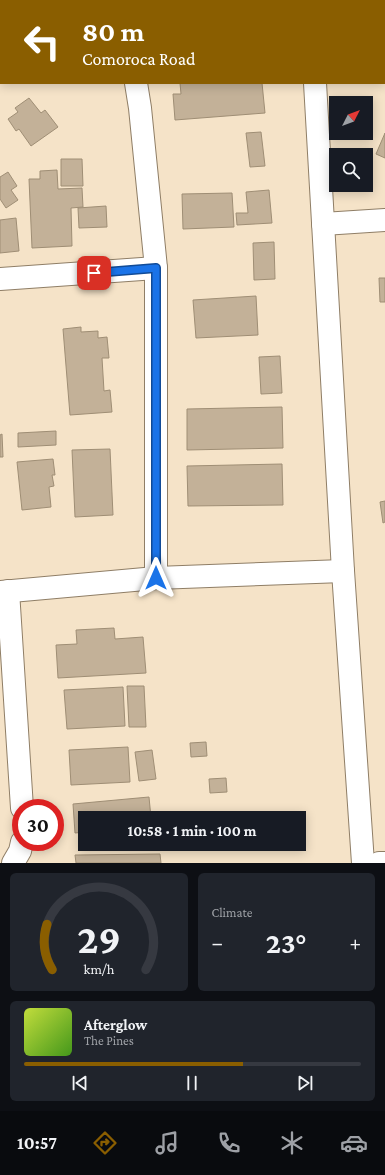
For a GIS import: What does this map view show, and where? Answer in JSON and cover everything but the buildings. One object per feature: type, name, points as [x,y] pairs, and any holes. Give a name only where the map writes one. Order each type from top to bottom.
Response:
[{"type":"street","points":[[136,84],[140,108],[156,268],[156,578]]},
{"type":"street","points":[[315,84],[343,571],[363,863]]},
{"type":"street","points":[[323,224],[385,220]]},
{"type":"street","points":[[0,279],[156,268]]},
{"type":"street","points":[[21,799],[4,592],[156,578],[343,571]]},
{"type":"street","points":[[13,863],[20,851]]},
{"type":"street","points":[[379,863],[385,862]]},
{"type":"route","points":[[94,273],[156,268],[156,578]]}]
